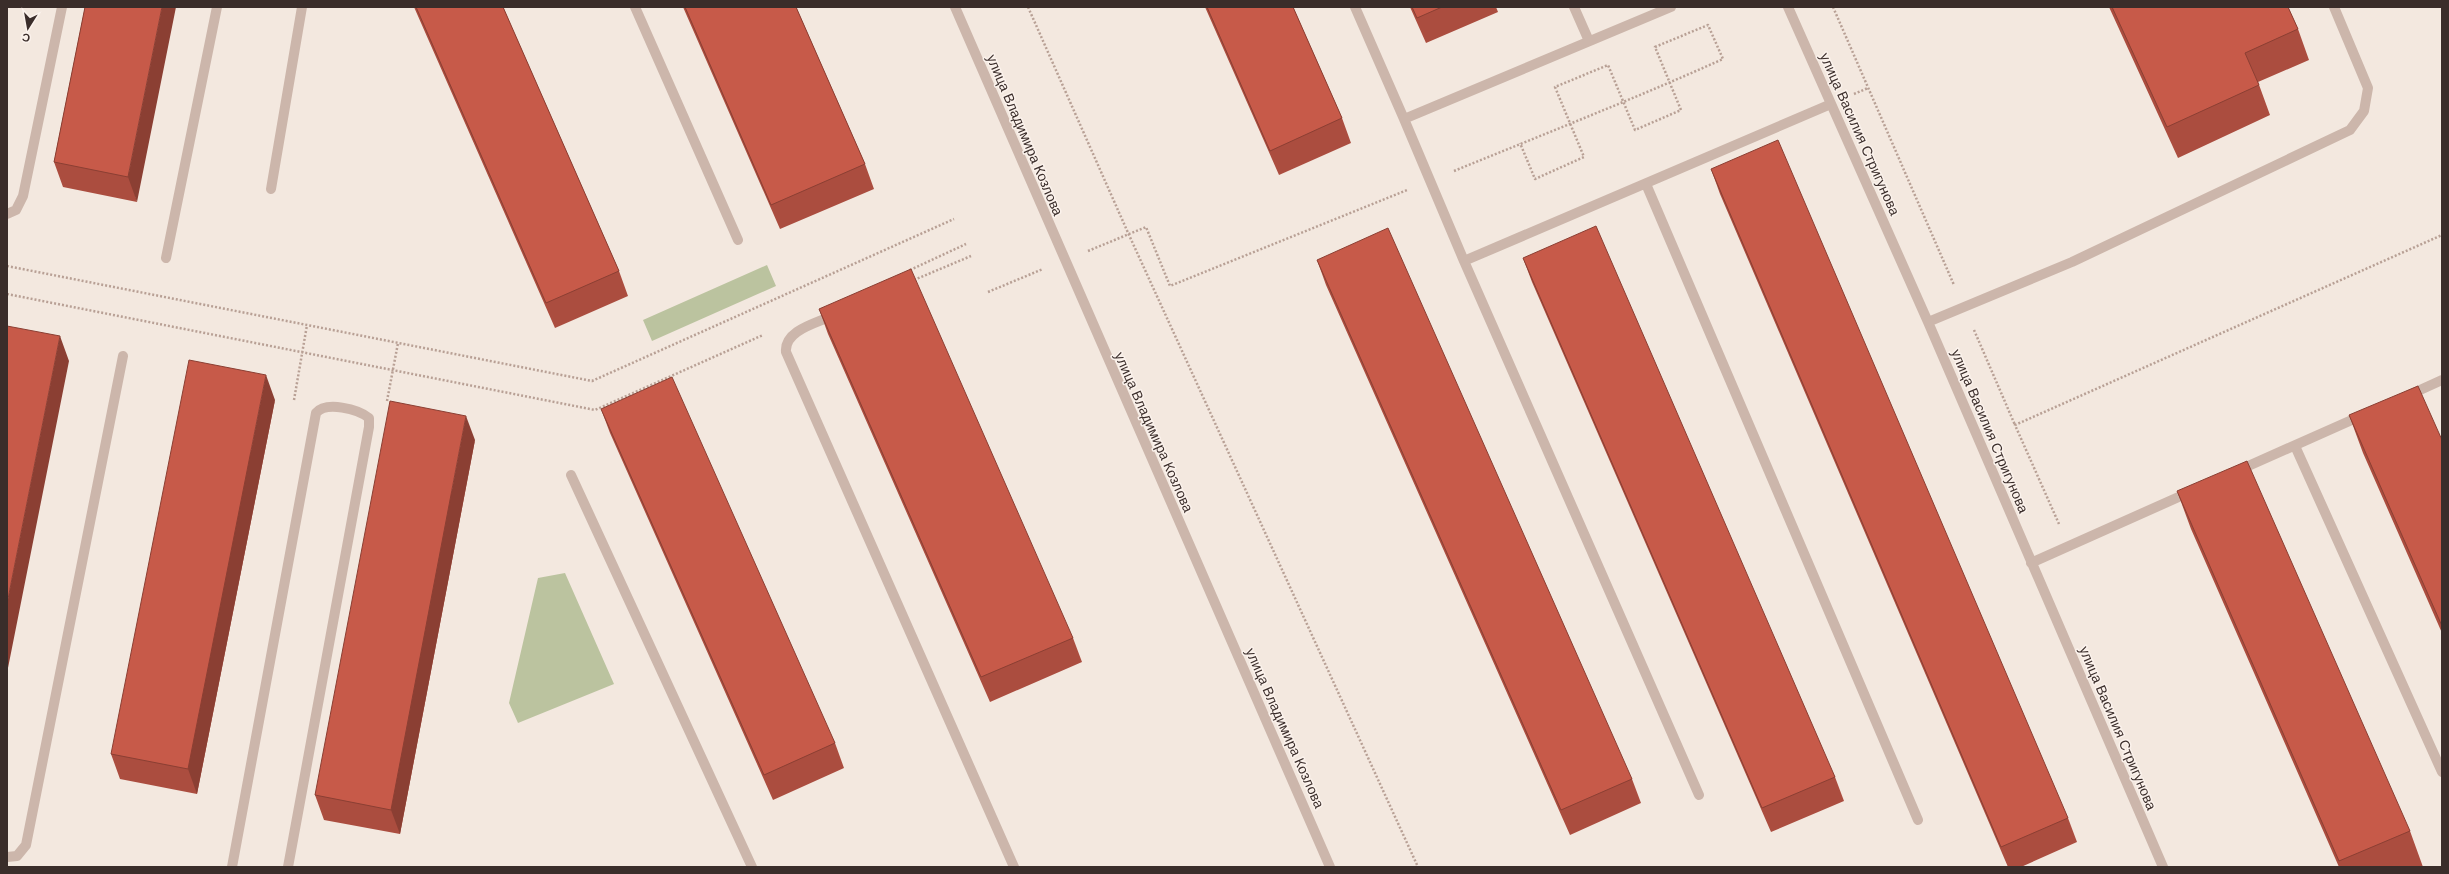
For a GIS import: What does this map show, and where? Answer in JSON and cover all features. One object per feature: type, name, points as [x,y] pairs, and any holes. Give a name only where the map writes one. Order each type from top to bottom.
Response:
[{"type":"street","points":[[7,214],[16,210],[23,196],[62,7]]},
{"type":"street","points":[[166,258],[217,7]]},
{"type":"street","points":[[271,189],[302,7]]},
{"type":"street","points":[[635,7],[738,240]]},
{"type":"street","name":"улица Владимира Козлова","points":[[955,7],[1064,261],[1330,867]]},
{"type":"street","points":[[1355,7],[1464,261],[1699,795]]},
{"type":"street","points":[[1574,7],[1589,41]]},
{"type":"street","points":[[1404,119],[1671,7]]},
{"type":"street","name":"улица Василия Стригунова","points":[[1788,7],[1928,322],[2163,867]]},
{"type":"street","points":[[1928,322],[2072,262],[2350,130],[2364,111],[2368,88],[2334,7]]},
{"type":"street","points":[[1464,261],[1831,104]]},
{"type":"street","points":[[1646,184],[1918,820]]},
{"type":"street","points":[[841,312],[792,334],[785,344],[786,352],[1014,867]]},
{"type":"street","points":[[7,857],[16,856],[26,845],[123,356]]},
{"type":"street","points":[[2400,399],[2442,380]]},
{"type":"street","points":[[232,867],[314,421],[316,413],[319,409],[327,406],[363,413],[369,418],[288,867]]},
{"type":"street","points":[[2229,475],[2372,411]]},
{"type":"street","points":[[2294,446],[2442,772]]},
{"type":"street","points":[[571,475],[752,867]]},
{"type":"street","points":[[2031,563],[2200,488]]},
{"type":"path","points":[[1028,7],[1129,235],[1418,867]]},
{"type":"path","points":[[1833,7],[2069,546]]},
{"type":"path","points":[[988,292],[1146,228],[1170,286],[1430,180],[1571,123],[1624,102],[1670,82],[1722,58],[1708,25],[1655,47],[1670,82],[1682,110],[1635,130],[1624,102],[1608,65],[1555,87],[1571,123],[1584,157],[1534,179],[1520,144]]},
{"type":"path","points":[[7,266],[592,381],[954,219]]},
{"type":"path","points":[[2015,425],[2442,235]]},
{"type":"path","points":[[908,270],[966,244]]},
{"type":"path","points":[[913,281],[971,256]]},
{"type":"path","points":[[7,294],[595,410],[770,332]]},
{"type":"path","points":[[307,325],[293,400],[319,409]]},
{"type":"path","points":[[369,418],[384,417],[398,343]]},
{"type":"green space","points":[[767,265],[776,286],[652,341],[643,320]]},
{"type":"green space","points":[[565,573],[614,684],[518,723],[509,703],[538,578]]},
{"type":"building","points":[[85,7],[162,7],[128,177],[54,162]]},
{"type":"building","points":[[416,7],[503,7],[619,271],[546,303]]},
{"type":"building","points":[[685,7],[796,7],[865,164],[771,205]]},
{"type":"building","points":[[1207,7],[1293,7],[1342,118],[1270,151]]},
{"type":"building","points":[[1412,7],[1442,7],[1417,18]]},
{"type":"building","points":[[2112,7],[2288,7],[2298,29],[2245,53],[2259,85],[2167,127]]},
{"type":"building","points":[[1778,140],[2068,818],[2001,847],[1711,169]]},
{"type":"building","points":[[1596,226],[1835,777],[1762,808],[1523,258]]},
{"type":"building","points":[[1388,228],[1632,779],[1561,810],[1317,260]]},
{"type":"building","points":[[911,269],[1073,638],[981,677],[819,309]]},
{"type":"building","points":[[7,326],[60,336],[7,604]]},
{"type":"building","points":[[189,360],[266,375],[188,769],[111,754]]},
{"type":"building","points":[[672,377],[835,743],[764,775],[601,409]]},
{"type":"building","points":[[2418,386],[2442,440],[2442,626],[2349,415]]},
{"type":"building","points":[[390,401],[466,416],[391,810],[315,795]]},
{"type":"building","points":[[2247,461],[2410,831],[2339,861],[2177,491]]}]
